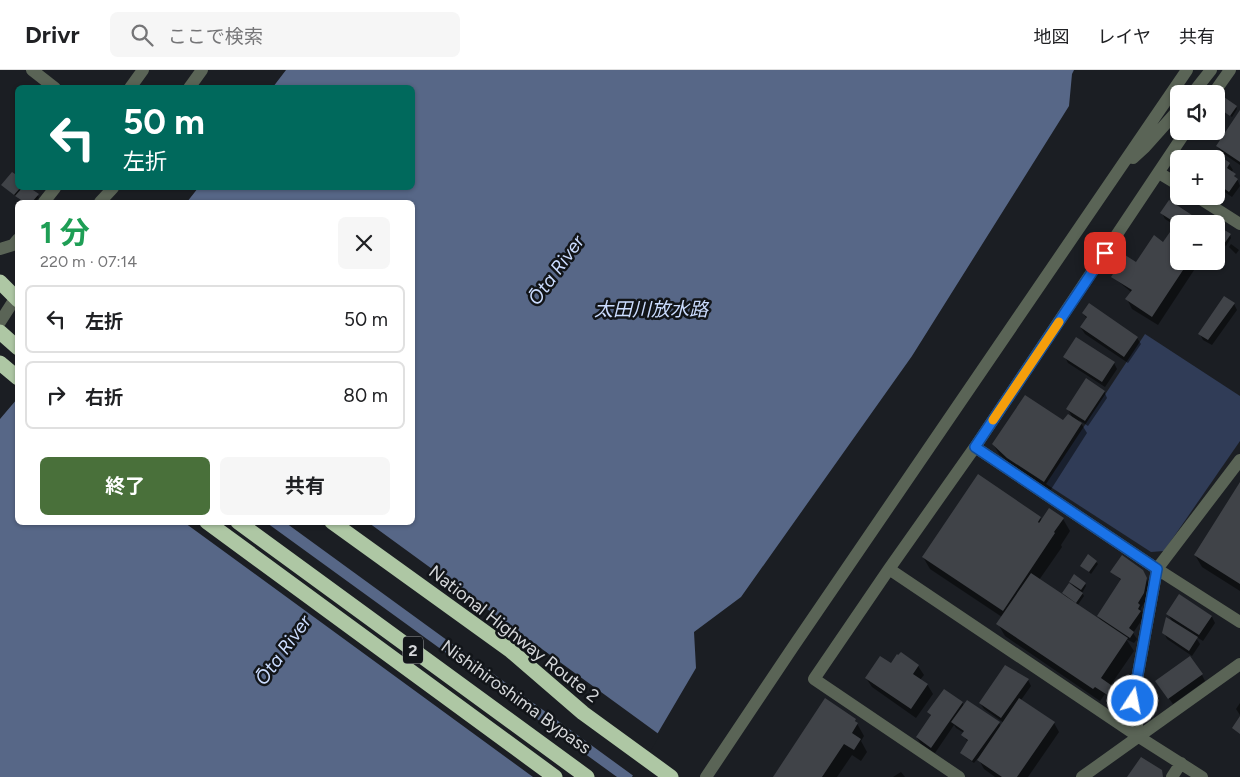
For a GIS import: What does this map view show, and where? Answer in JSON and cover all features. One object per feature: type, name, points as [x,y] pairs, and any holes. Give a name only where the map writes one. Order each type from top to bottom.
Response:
[{"type":"highway","points":[[0,282],[15,296]]},
{"type":"highway","points":[[0,332],[15,351]]},
{"type":"highway","points":[[0,341],[15,352]]},
{"type":"highway","points":[[0,363],[15,376]]},
{"type":"highway","name":"2","points":[[211,525],[555,777]]},
{"type":"highway","name":"2","points":[[242,525],[587,777]]},
{"type":"highway","name":"Nishihiroshima Bypass","points":[[250,525],[594,777]]},
{"type":"highway","name":"National Highway Route 2","points":[[336,525],[511,651],[583,713],[670,777]]},
{"type":"street","points":[[32,70],[51,85]]},
{"type":"street","points":[[132,85],[143,70]]},
{"type":"street","points":[[191,85],[202,70]]},
{"type":"street","points":[[706,777],[1187,70]]},
{"type":"street","points":[[1199,85],[1211,70]]},
{"type":"street","points":[[1219,85],[1230,70]]},
{"type":"street","points":[[1122,166],[1145,147],[1170,119]]},
{"type":"street","points":[[959,777],[814,679],[889,568],[975,447],[1180,140]]},
{"type":"street","points":[[1159,173],[1170,180]]},
{"type":"street","points":[[46,200],[53,190]]},
{"type":"street","points":[[102,200],[111,190]]},
{"type":"street","points":[[1210,205],[1240,224]]},
{"type":"street","points":[[0,249],[15,243]]},
{"type":"street","points":[[0,322],[15,299]]},
{"type":"street","points":[[975,447],[1157,569],[1240,622]]},
{"type":"street","points":[[1139,737],[1133,701],[1157,569],[1240,460]]},
{"type":"street","points":[[889,568],[1139,737],[1202,777]]},
{"type":"street","points":[[1082,777],[1240,664]]},
{"type":"street","points":[[1172,777],[1181,763]]},
{"type":"shaded area","points":[[1145,334],[1240,396],[1240,441],[1164,551],[1151,552],[1046,484]]},
{"type":"water","name":"太田川放水路","points":[[286,70],[1074,70],[1069,106],[912,356],[741,597],[694,632],[696,668],[632,777],[0,777],[0,419],[15,401],[15,525],[415,525],[415,200],[189,200],[196,190],[415,190],[415,85],[275,85]]},
{"type":"pier","points":[[188,525],[270,525],[617,777],[533,777]]},
{"type":"pier","points":[[289,525],[372,525],[660,735],[635,777]]},
{"type":"building","points":[[1225,98],[1237,106],[1230,116],[1225,113]]},
{"type":"building","points":[[1240,110],[1240,162],[1225,152],[1225,150],[1216,146],[1220,140],[1225,140],[1225,132]]},
{"type":"building","points":[[1225,159],[1230,163],[1227,168],[1236,174],[1234,176],[1238,179],[1229,192],[1225,189]]},
{"type":"building","points":[[12,172],[15,174],[15,190],[18,190],[14,195],[1,185]]},
{"type":"building","points":[[20,190],[33,190],[39,194],[34,200],[21,200],[15,196]]},
{"type":"building","points":[[1169,200],[1170,205],[1177,205],[1192,215],[1170,215],[1170,219],[1160,213]]},
{"type":"building","points":[[1225,230],[1231,234],[1225,243]]},
{"type":"building","points":[[1170,232],[1170,270],[1183,270],[1152,317],[1125,299],[1132,290],[1111,277],[1125,255],[1136,262],[1154,235],[1163,242]]},
{"type":"building","points":[[1224,296],[1235,303],[1208,340],[1198,334]]},
{"type":"building","points":[[1089,303],[1138,337],[1124,357],[1080,327],[1087,317],[1082,313]]},
{"type":"building","points":[[1076,337],[1115,362],[1102,382],[1063,357]]},
{"type":"building","points":[[1086,378],[1105,391],[1085,421],[1066,409]]},
{"type":"building","points":[[1025,395],[1063,420],[1068,414],[1082,423],[1044,482],[1007,458],[992,444]]},
{"type":"building","points":[[978,474],[1041,517],[1039,523],[1049,508],[1064,518],[1003,611],[922,557]]},
{"type":"building","points":[[1240,482],[1240,584],[1194,555]]},
{"type":"building","points":[[1088,554],[1097,561],[1089,572],[1080,566]]},
{"type":"building","points":[[1122,555],[1143,570],[1147,578],[1144,593],[1138,603],[1140,605],[1138,609],[1141,611],[1129,628],[1134,632],[1130,638],[1097,616],[1121,579],[1110,572]]},
{"type":"building","points":[[1031,573],[1128,638],[1101,678],[1118,690],[1112,698],[1095,687],[1093,689],[996,624]]},
{"type":"building","points":[[1074,574],[1086,583],[1081,590],[1069,582]]},
{"type":"building","points":[[1069,583],[1083,593],[1076,603],[1062,593]]},
{"type":"building","points":[[1179,594],[1212,616],[1199,635],[1166,614]]},
{"type":"building","points":[[1166,617],[1198,637],[1189,651],[1162,633]]},
{"type":"building","points":[[901,652],[919,665],[913,674],[928,684],[911,709],[865,678],[880,656],[891,663],[897,654]]},
{"type":"building","points":[[1190,656],[1203,674],[1168,699],[1155,681]]},
{"type":"building","points":[[1005,665],[1029,679],[1001,718],[979,703]]},
{"type":"building","points":[[944,689],[963,702],[931,748],[916,737],[931,715],[927,712]]},
{"type":"building","points":[[825,698],[856,719],[855,721],[858,723],[852,733],[861,739],[854,750],[844,744],[822,777],[773,777]]},
{"type":"building","points":[[1019,698],[1055,722],[1017,777],[1002,777],[977,760]]},
{"type":"building","points":[[967,700],[1000,722],[972,761],[960,753],[968,740],[961,735],[964,731],[951,722]]},
{"type":"building","points":[[1240,716],[1240,734],[1232,728]]},
{"type":"building","points":[[1141,757],[1162,770],[1163,777],[1127,777]]},
{"type":"slow traffic","points":[[993,420],[1059,322]]},
{"type":"route","points":[[1105,253],[975,447],[1157,569],[1133,701]]},
{"type":"water label","name":"Ōta River","points":[[556,270]]},
{"type":"water label","name":"Ōta River","points":[[283,650]]}]
